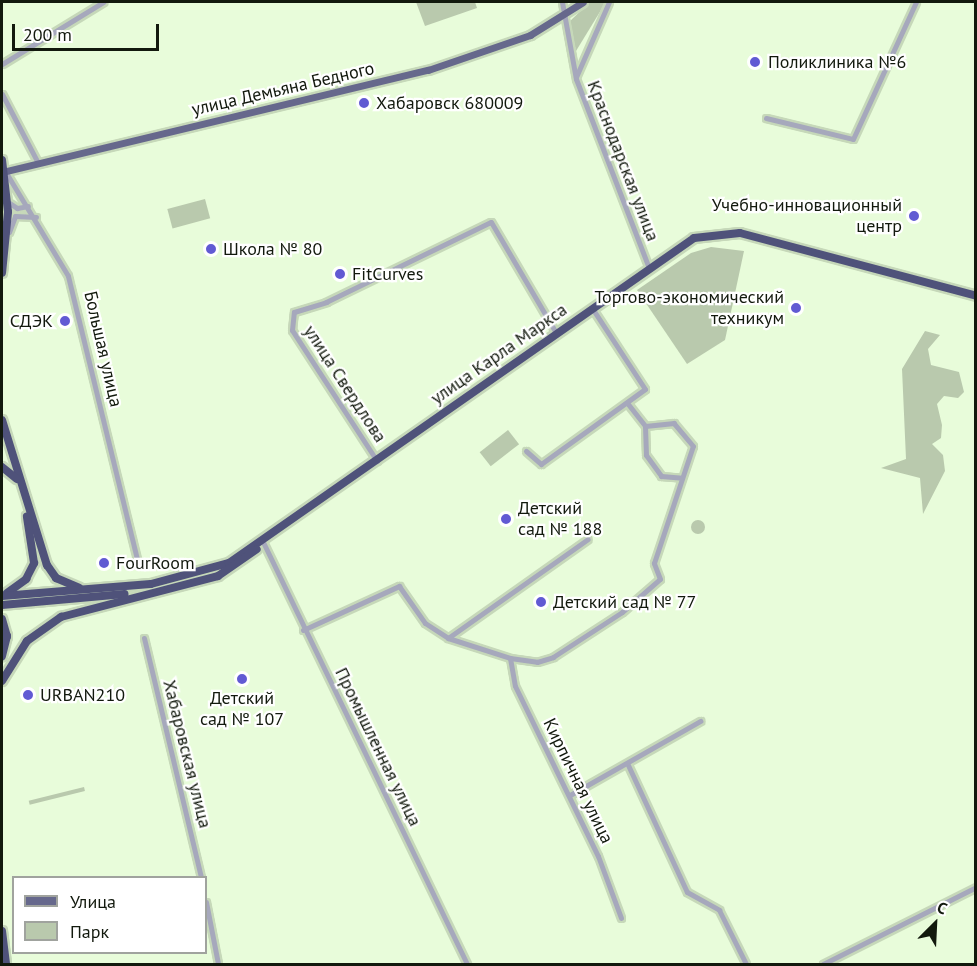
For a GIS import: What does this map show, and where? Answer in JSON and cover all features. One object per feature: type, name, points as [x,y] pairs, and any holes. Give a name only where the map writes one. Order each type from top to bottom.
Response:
[{"type":"highway","name":"Большая улица","points":[[2,160],[3,171]]},
{"type":"highway","points":[[2,273],[8,236],[8,201],[3,171]]},
{"type":"highway","name":"улица Карла Маркса","points":[[152,591],[218,576],[556,333],[693,238],[727,232],[975,296]]},
{"type":"highway","points":[[2,420],[49,569],[65,584],[91,589]]},
{"type":"highway","points":[[2,467],[15,474],[36,549],[26,579],[2,596]]},
{"type":"highway","name":"улица Карла Маркса","points":[[2,596],[91,589],[196,576],[263,543]]},
{"type":"highway","points":[[2,605],[152,591]]},
{"type":"highway","points":[[2,681],[27,641],[54,621],[152,591]]},
{"type":"highway","points":[[2,619],[7,636],[2,656]]},
{"type":"highway","points":[[2,931],[6,964]]},
{"type":"main road","points":[[564,16],[583,2]]},
{"type":"main road","name":"улица Демьяна Бедного","points":[[3,171],[428,70],[495,50],[564,16]]},
{"type":"street","points":[[2,64],[103,2]]},
{"type":"street","name":"Краснодарская улица","points":[[562,2],[576,79],[649,268]]},
{"type":"street","points":[[576,79],[609,2]]},
{"type":"street","points":[[766,118],[841,140],[858,133],[916,2]]},
{"type":"street","points":[[2,94],[38,163]]},
{"type":"street","name":"Большая улица","points":[[3,171],[37,218],[75,295],[137,560]]},
{"type":"street","points":[[8,201],[17,208],[28,206]]},
{"type":"street","points":[[8,236],[15,216],[37,218]]},
{"type":"street","name":"улица Свердлова","points":[[377,461],[292,330],[289,320],[294,312],[326,302],[491,222],[556,333]]},
{"type":"street","points":[[526,452],[541,464],[628,404],[645,389],[592,308]]},
{"type":"street","points":[[628,404],[645,426],[646,455],[661,476],[682,478]]},
{"type":"street","points":[[303,630],[399,586],[425,623],[448,638],[510,658],[537,662],[553,657],[622,612],[660,579],[654,562],[693,446],[679,426],[645,426]]},
{"type":"street","points":[[448,638],[588,539]]},
{"type":"street","name":"Промышленная улица","points":[[263,543],[303,630],[468,964]]},
{"type":"street","name":"Хабаровская улица","points":[[144,638],[201,876]]},
{"type":"street","name":"Кирпичная улица","points":[[510,658],[515,686],[570,795],[621,918]]},
{"type":"street","points":[[570,795],[628,765],[700,721]]},
{"type":"street","points":[[628,765],[687,892],[724,917],[746,964]]},
{"type":"street","points":[[823,964],[975,887]]},
{"type":"street","points":[[207,907],[218,964]]},
{"type":"green space","points":[[416,2],[475,2],[477,8],[425,26]]},
{"type":"green space","points":[[590,2],[606,2],[576,51],[569,22]]},
{"type":"green space","points":[[205,199],[210,218],[173,228],[167,209]]},
{"type":"green space","points":[[711,247],[744,251],[725,340],[687,364],[637,290],[691,253]]},
{"type":"green space","points":[[925,331],[940,335],[928,349],[931,365],[959,372],[964,392],[958,398],[944,396],[937,404],[942,425],[941,438],[932,444],[943,455],[945,471],[923,514],[920,478],[881,468],[906,459],[902,369]]},
{"type":"green space","points":[[508,430],[519,444],[491,466],[480,452]]},
{"type":"green space","points":[[695,520],[701,520],[705,527],[701,534],[695,534],[691,530],[691,524]]},
{"type":"green space","points":[[84,787],[85,791],[30,805],[29,801]]},
{"type":"place","name":"Поликлиника №6","points":[[755,62]]},
{"type":"place","name":"Хабаровск 680009","points":[[364,103]]},
{"type":"place","name":"Учебно-инновационный центр","points":[[914,216]]},
{"type":"place","name":"Школа № 80","points":[[211,249]]},
{"type":"place","name":"FitCurves","points":[[340,274]]},
{"type":"place","name":"Торгово-экономический техникум","points":[[796,308]]},
{"type":"place","name":"СДЭК","points":[[65,321]]},
{"type":"place","name":"Детский сад № 188","points":[[506,519]]},
{"type":"place","name":"FourRoom","points":[[104,563]]},
{"type":"place","name":"Детский сад № 77","points":[[541,602]]},
{"type":"place","name":"Детский сад № 107","points":[[242,679]]},
{"type":"place","name":"URBAN210","points":[[28,695]]}]
